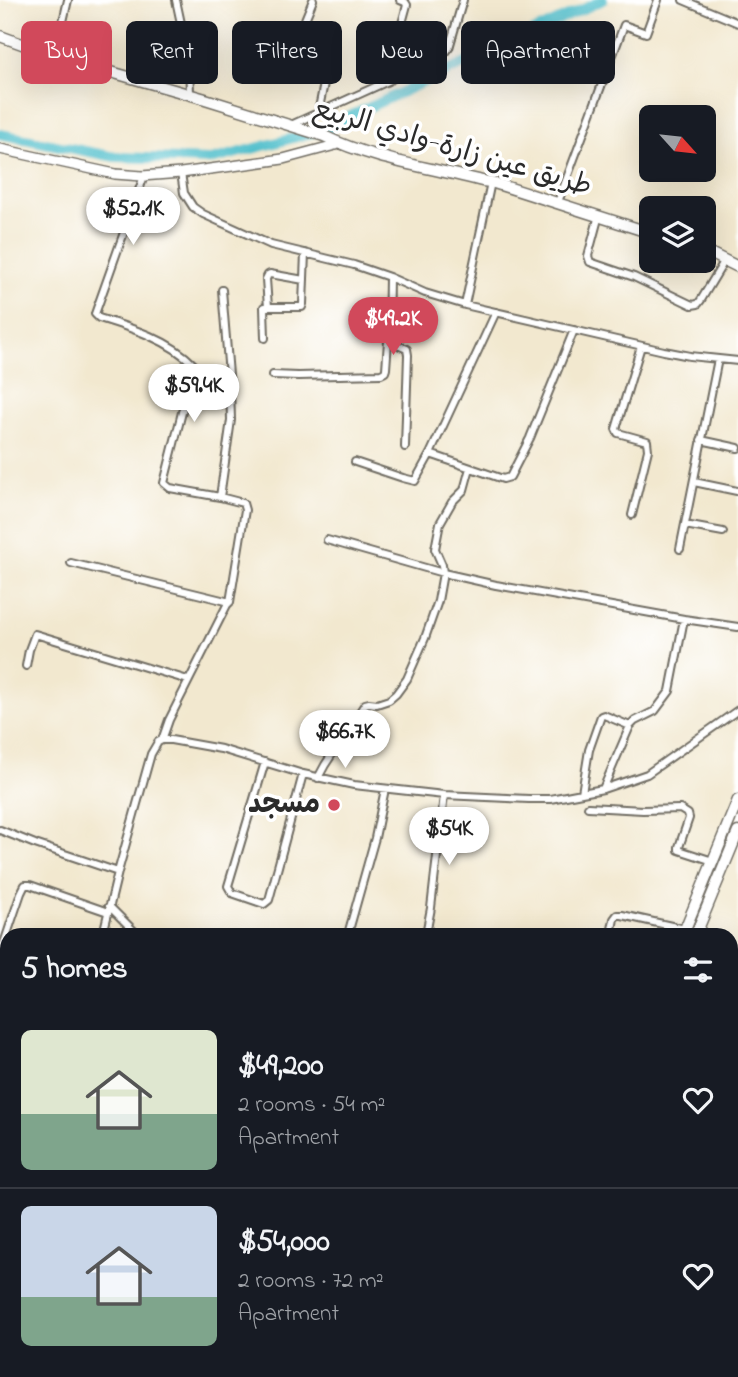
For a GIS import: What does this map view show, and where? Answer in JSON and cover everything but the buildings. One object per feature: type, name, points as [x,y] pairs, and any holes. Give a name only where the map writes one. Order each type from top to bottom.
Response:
[{"type":"main road","name":"طريق عين زارة-وادي الربيع","points":[[0,36],[21,45]]},
{"type":"main road","name":"طريق عين زارة-وادي الربيع","points":[[112,72],[312,132],[377,156],[491,182],[639,229]]},
{"type":"main road","points":[[0,149],[115,174],[144,176],[283,159],[339,144]]},
{"type":"main road","points":[[716,256],[738,267]]},
{"type":"main road","points":[[686,928],[738,800]]},
{"type":"main road","points":[[699,928],[737,836]]},
{"type":"street","points":[[63,21],[68,0]]},
{"type":"street","points":[[176,0],[189,61],[190,94]]},
{"type":"street","points":[[313,0],[304,22],[334,34],[317,113]]},
{"type":"street","points":[[400,0],[407,5],[403,21]]},
{"type":"street","points":[[447,52],[463,0]]},
{"type":"street","points":[[558,202],[624,25],[646,33],[658,0]]},
{"type":"street","points":[[683,0],[738,23]]},
{"type":"street","points":[[289,125],[382,84]]},
{"type":"street","points":[[181,173],[184,192],[193,207],[271,245],[354,265],[425,293],[466,305],[641,346],[690,356],[738,361]]},
{"type":"street","points":[[104,928],[150,754],[162,740],[164,730],[188,680],[230,602],[245,506],[243,503],[220,497],[170,488],[164,483],[194,365],[173,349],[137,330],[99,318],[95,314],[144,176]]},
{"type":"street","points":[[466,305],[491,182]]},
{"type":"street","points":[[598,215],[588,256],[590,262],[634,277],[692,305],[701,300],[725,260]]},
{"type":"street","points":[[265,338],[264,307],[302,307],[305,253]]},
{"type":"street","points":[[268,307],[268,275],[304,280]]},
{"type":"street","points":[[273,375],[385,372],[389,277]]},
{"type":"street","points":[[220,497],[231,420],[222,290]]},
{"type":"street","points":[[355,462],[415,481],[496,312]]},
{"type":"street","points":[[430,454],[503,479],[510,477],[535,426],[574,330]]},
{"type":"street","points":[[388,341],[407,349],[408,355],[405,447]]},
{"type":"street","points":[[632,515],[648,443],[618,433],[616,429],[641,346]]},
{"type":"street","points":[[680,549],[718,359]]},
{"type":"street","points":[[701,440],[738,448]]},
{"type":"street","points":[[318,778],[365,705],[389,700],[402,687],[433,617],[443,573],[435,550],[440,523],[452,502],[464,490],[470,468]]},
{"type":"street","points":[[694,482],[737,491]]},
{"type":"street","points":[[685,525],[723,532]]},
{"type":"street","points":[[327,540],[496,585],[738,627]]},
{"type":"street","points":[[71,563],[230,602]]},
{"type":"street","points":[[603,789],[630,726],[655,711],[668,695],[684,619]]},
{"type":"street","points":[[26,666],[35,634],[188,680]]},
{"type":"street","points":[[162,740],[215,747],[303,774],[354,785],[444,795],[550,799],[603,789],[635,779],[657,768],[738,710]]},
{"type":"street","points":[[582,793],[589,750],[601,716],[630,726]]},
{"type":"street","points":[[265,762],[228,886],[232,893],[264,904],[269,900],[303,774]]},
{"type":"street","points":[[350,928],[385,789]]},
{"type":"street","points":[[427,928],[444,795]]},
{"type":"street","points":[[588,807],[680,809],[688,814],[689,818],[679,850],[713,861]]},
{"type":"street","points":[[0,830],[118,872]]},
{"type":"street","points":[[9,928],[21,893],[25,885],[30,885],[108,909],[131,928]]},
{"type":"street","points":[[612,928],[617,915],[622,915],[669,928]]},
{"type":"waterway","points":[[0,134],[115,157],[211,160],[334,127],[350,116],[603,0]]},
{"type":"place","name":"مسجد","points":[[334,805]]}]
